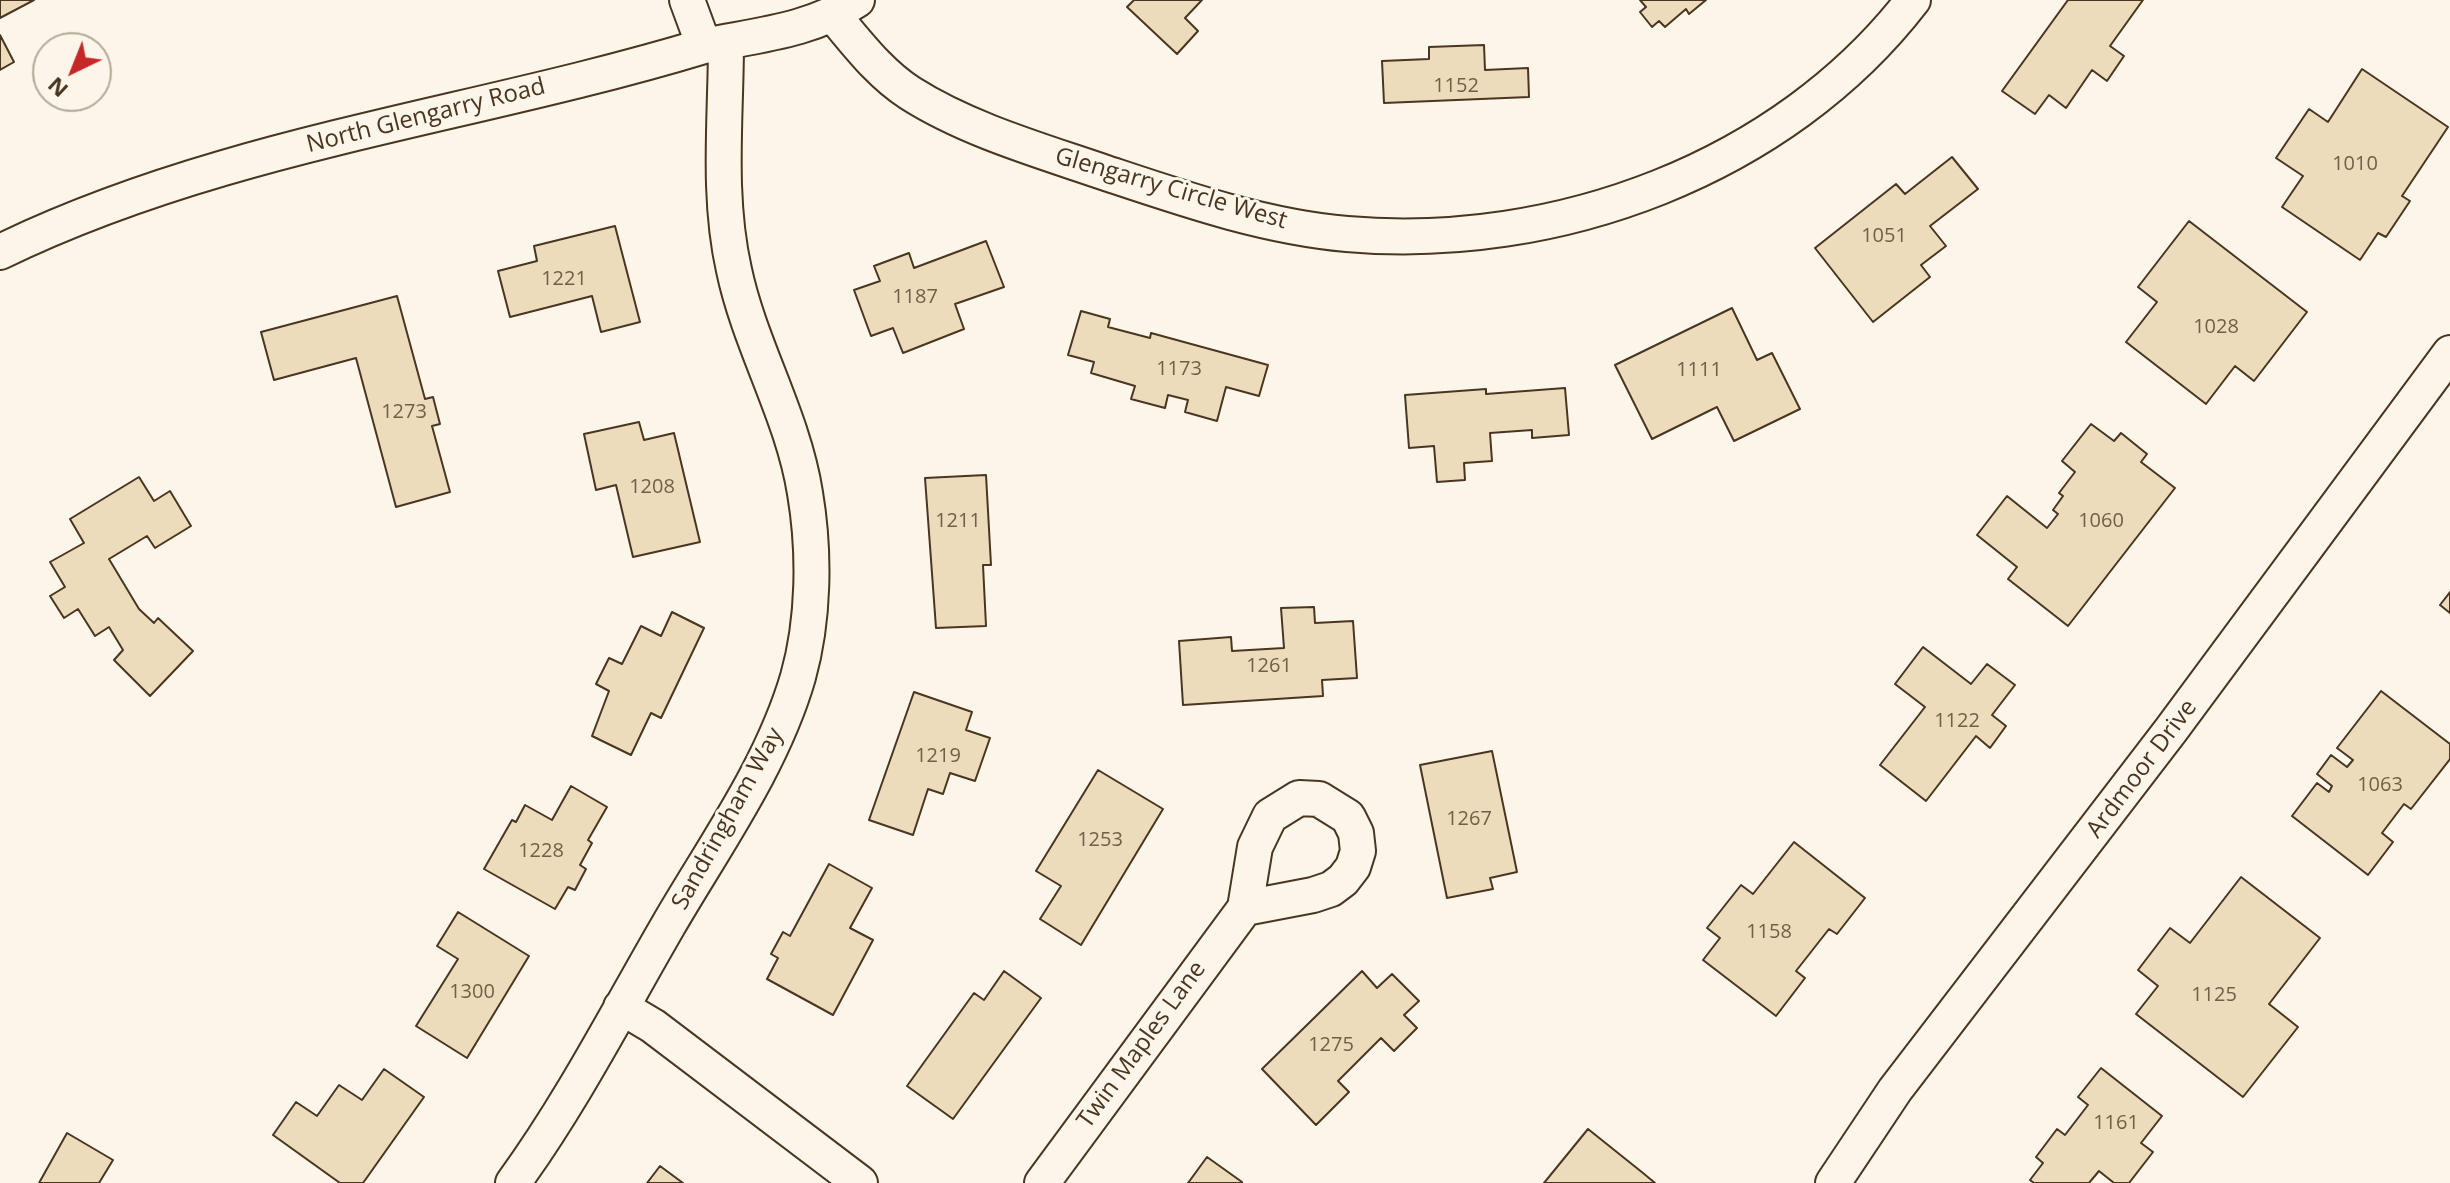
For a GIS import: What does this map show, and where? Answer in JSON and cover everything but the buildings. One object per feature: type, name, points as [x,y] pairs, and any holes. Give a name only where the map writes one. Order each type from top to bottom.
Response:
[{"type":"street","points":[[687,0],[715,44]]},
{"type":"street","name":"Glengarry Circle West","points":[[845,8],[871,60],[909,93],[957,117],[1056,156],[1216,208],[1299,227],[1348,234],[1423,235],[1515,229],[1588,213],[1703,169],[1817,96],[1869,49],[1913,0]]},
{"type":"street","name":"North Glengarry Road","points":[[0,252],[59,223],[191,176],[715,44],[785,31],[845,8]]},
{"type":"street","name":"Sandringham Way","points":[[513,1183],[621,1007],[755,776],[781,726],[805,647],[811,544],[805,492],[792,442],[743,306],[725,216],[715,44]]},
{"type":"street","name":"Ardmoor Drive","points":[[1833,1183],[1895,1090],[2171,730],[2450,353]]},
{"type":"street","name":"Twin Maples Lane","points":[[1042,1183],[1245,908]]},
{"type":"street","points":[[621,1007],[653,1026],[860,1183]]}]
